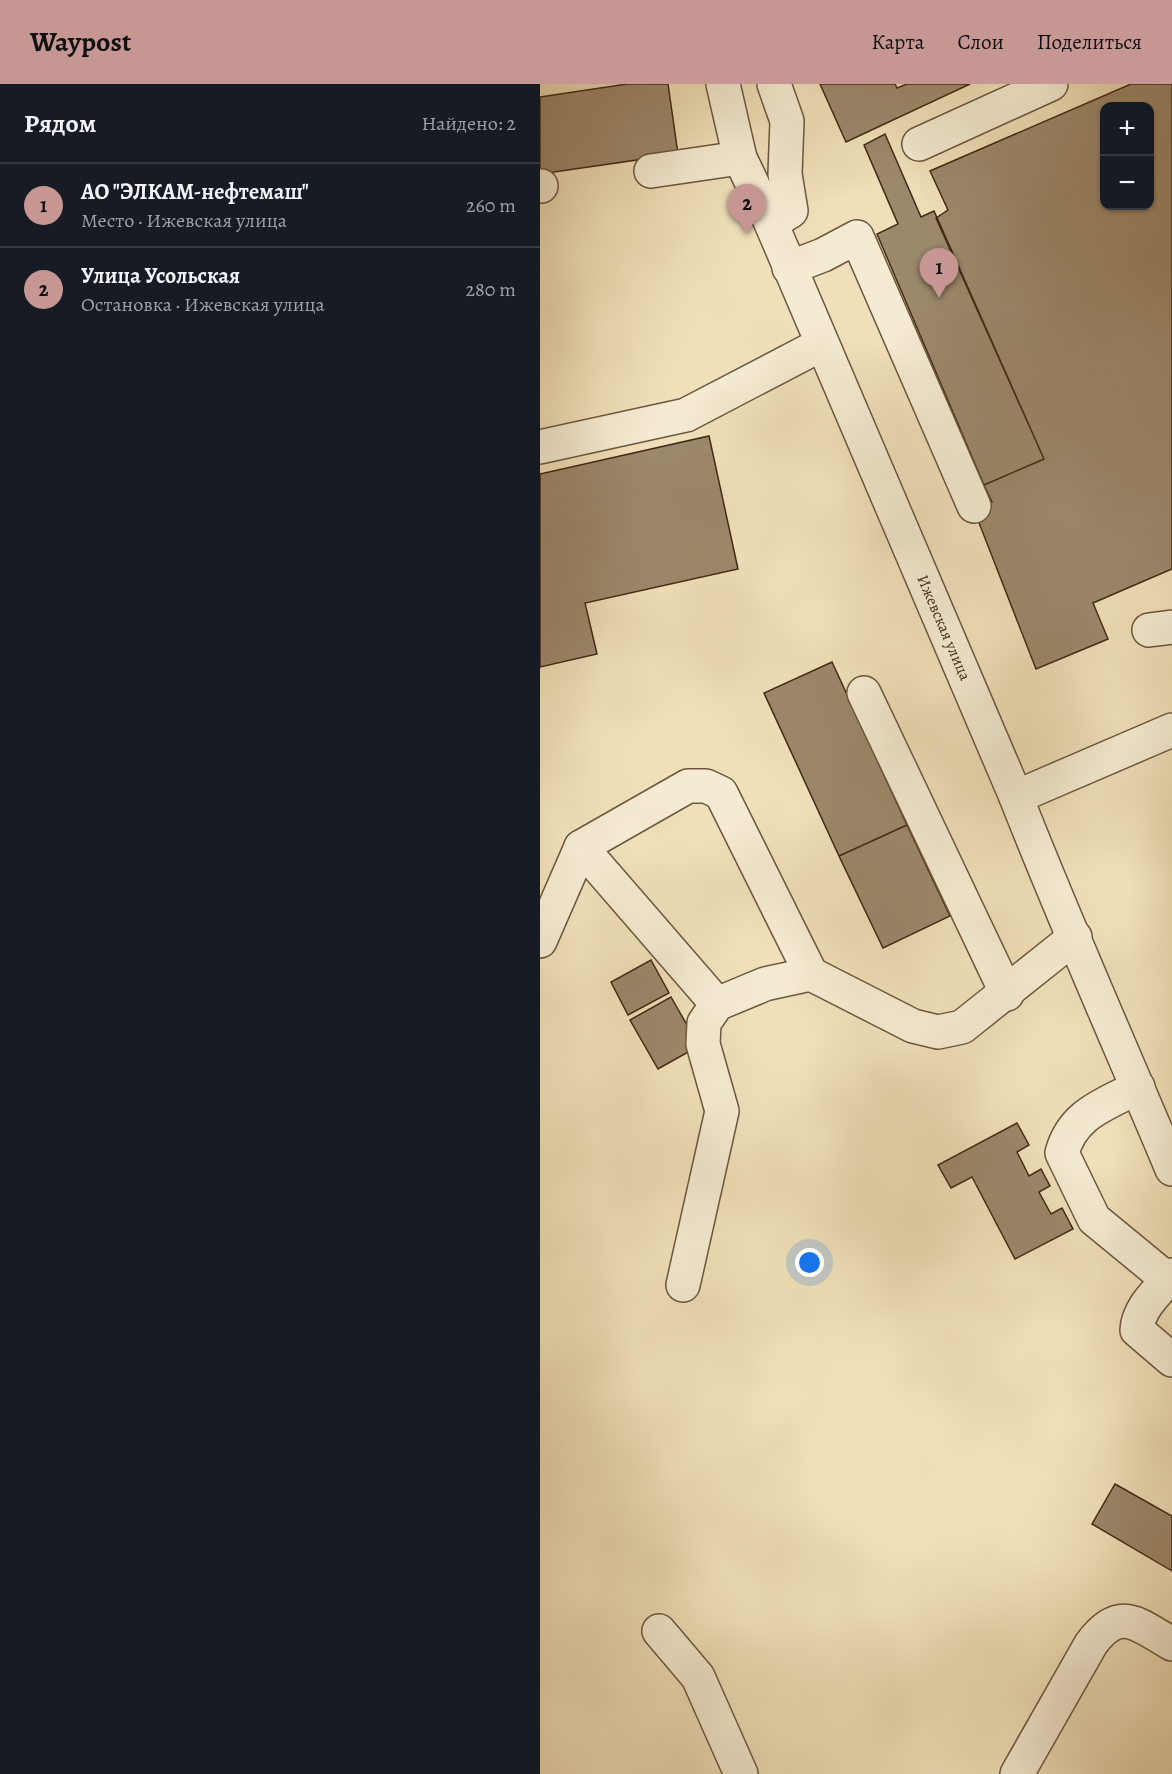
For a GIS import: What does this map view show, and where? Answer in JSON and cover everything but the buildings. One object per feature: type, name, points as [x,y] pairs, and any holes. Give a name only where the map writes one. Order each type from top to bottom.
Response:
[{"type":"street","name":"Ижевская улица","points":[[723,84],[740,158],[771,223],[1172,1169]]},
{"type":"street","points":[[771,223],[791,211],[785,174],[787,121],[774,84]]},
{"type":"street","points":[[919,144],[1052,84]]},
{"type":"street","points":[[651,171],[740,158]]},
{"type":"street","points":[[789,268],[823,255],[857,237],[974,506]]},
{"type":"street","points":[[540,447],[686,415],[822,344]]},
{"type":"street","points":[[864,693],[1007,994]]},
{"type":"street","points":[[1016,797],[1172,730]]},
{"type":"street","points":[[540,942],[581,847],[688,786],[706,786],[721,793],[811,974],[913,1026],[938,1032],[963,1027],[1007,994],[1075,937]]},
{"type":"street","points":[[581,847],[717,1004]]},
{"type":"street","points":[[683,1285],[722,1111],[703,1044],[704,1023],[717,1004],[765,984],[811,974]]},
{"type":"street","points":[[1138,1087],[1075,1124],[1066,1137],[1062,1153],[1094,1219],[1164,1272],[1137,1321],[1137,1330],[1172,1360]]},
{"type":"street","points":[[1017,1774],[1091,1644],[1104,1626],[1123,1620],[1172,1644]]},
{"type":"street","points":[[659,1631],[698,1677],[741,1774]]},
{"type":"place","name":"Улица Усольская","points":[[747,234]]},
{"type":"place","name":"АО \"ЭЛКАМ-нефтемаш\"","points":[[939,298]]}]
